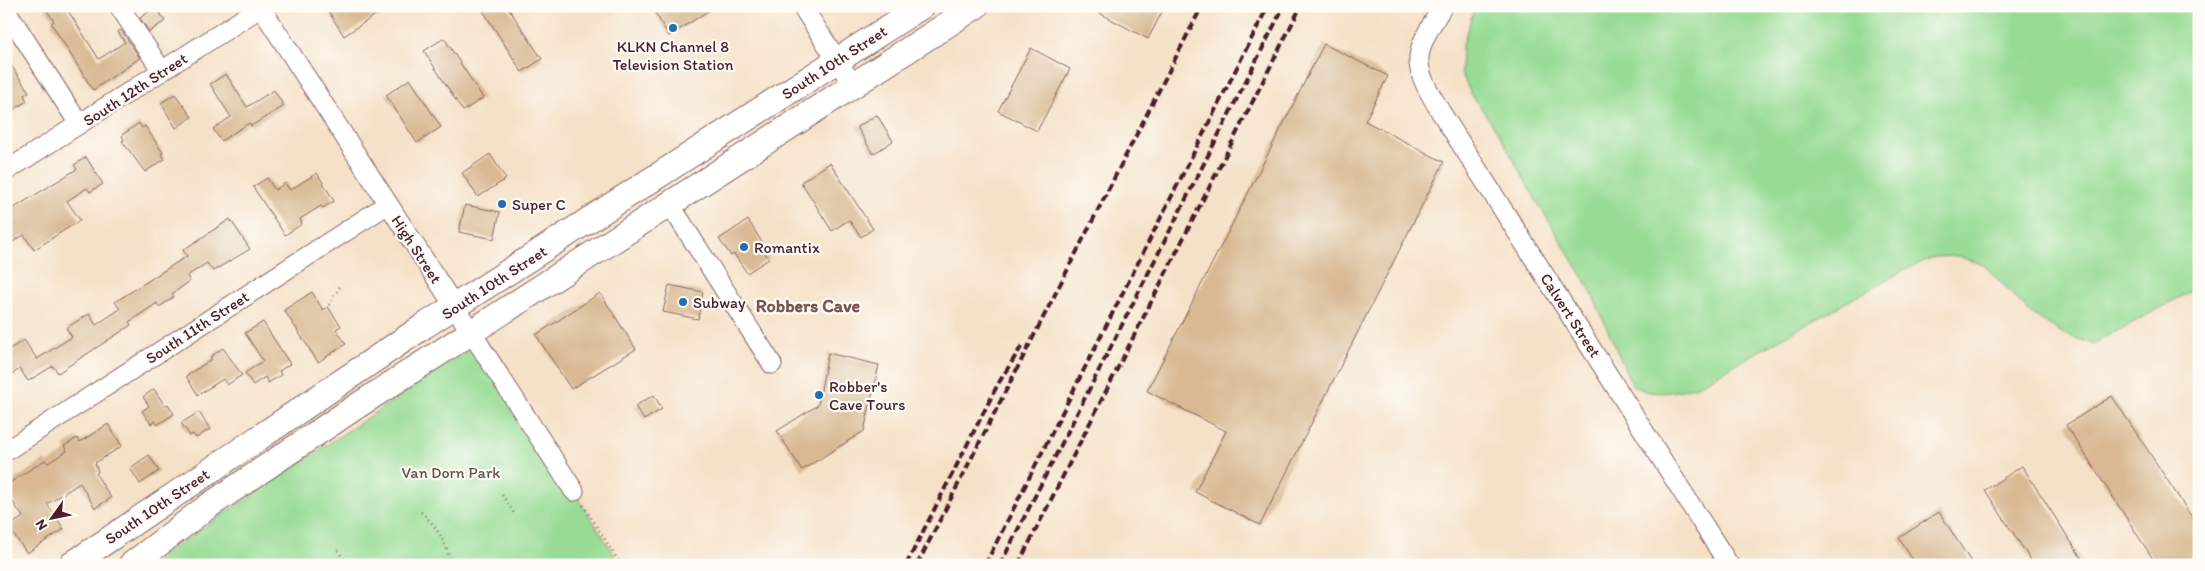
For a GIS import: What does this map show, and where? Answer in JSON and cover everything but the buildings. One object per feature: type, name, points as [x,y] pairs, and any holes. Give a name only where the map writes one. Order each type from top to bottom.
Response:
[{"type":"main road","name":"South 10th Street","points":[[71,565],[455,306],[922,6]]},
{"type":"main road","name":"South 10th Street","points":[[131,565],[207,507],[471,331],[976,6]]},
{"type":"main road","points":[[88,565],[180,490]]},
{"type":"street","points":[[119,6],[162,71]]},
{"type":"street","points":[[802,6],[853,85]]},
{"type":"street","name":"Calvert Street","points":[[1443,6],[1424,38],[1420,50],[1418,64],[1421,77],[1433,99],[1729,565]]},
{"type":"street","name":"South 12th Street","points":[[6,171],[261,7]]},
{"type":"street","name":"High Street","points":[[261,7],[574,491]]},
{"type":"street","points":[[6,10],[79,124]]},
{"type":"street","name":"South 11th Street","points":[[6,451],[388,204]]},
{"type":"street","points":[[669,204],[772,364]]},
{"type":"path","points":[[329,305],[341,285]]},
{"type":"path","points":[[574,491],[621,565]]},
{"type":"path","points":[[502,495],[514,513]]},
{"type":"path","points":[[421,512],[439,531],[447,547],[451,565]]},
{"type":"path","points":[[338,550],[347,565]]},
{"type":"green space","points":[[1475,6],[2199,6],[2199,287],[2093,344],[2064,334],[2030,313],[1984,265],[1958,256],[1934,257],[1906,269],[1695,387],[1663,393],[1648,392],[1640,389],[1632,385],[1588,285],[1534,197],[1498,132],[1471,94],[1461,72],[1462,47]]},
{"type":"green space","name":"Van Dorn Park","points":[[479,343],[621,565],[153,565],[167,552]]},
{"type":"railway","points":[[917,565],[1202,6]]},
{"type":"railway","points":[[985,565],[1268,6]]},
{"type":"railway","points":[[1000,565],[1284,6]]},
{"type":"railway","points":[[1018,565],[1301,6]]},
{"type":"railway","points":[[906,565],[998,384],[1023,344]]},
{"type":"place","name":"KLKN Channel 8 Television Station","points":[[673,28]]},
{"type":"place","name":"Super C","points":[[502,204]]},
{"type":"place","name":"Romantix","points":[[744,247]]},
{"type":"place","name":"Subway","points":[[683,302]]},
{"type":"place","name":"Robber's Cave Tours","points":[[819,395]]},
{"type":"district","name":"Robbers Cave","points":[[808,306]]}]
